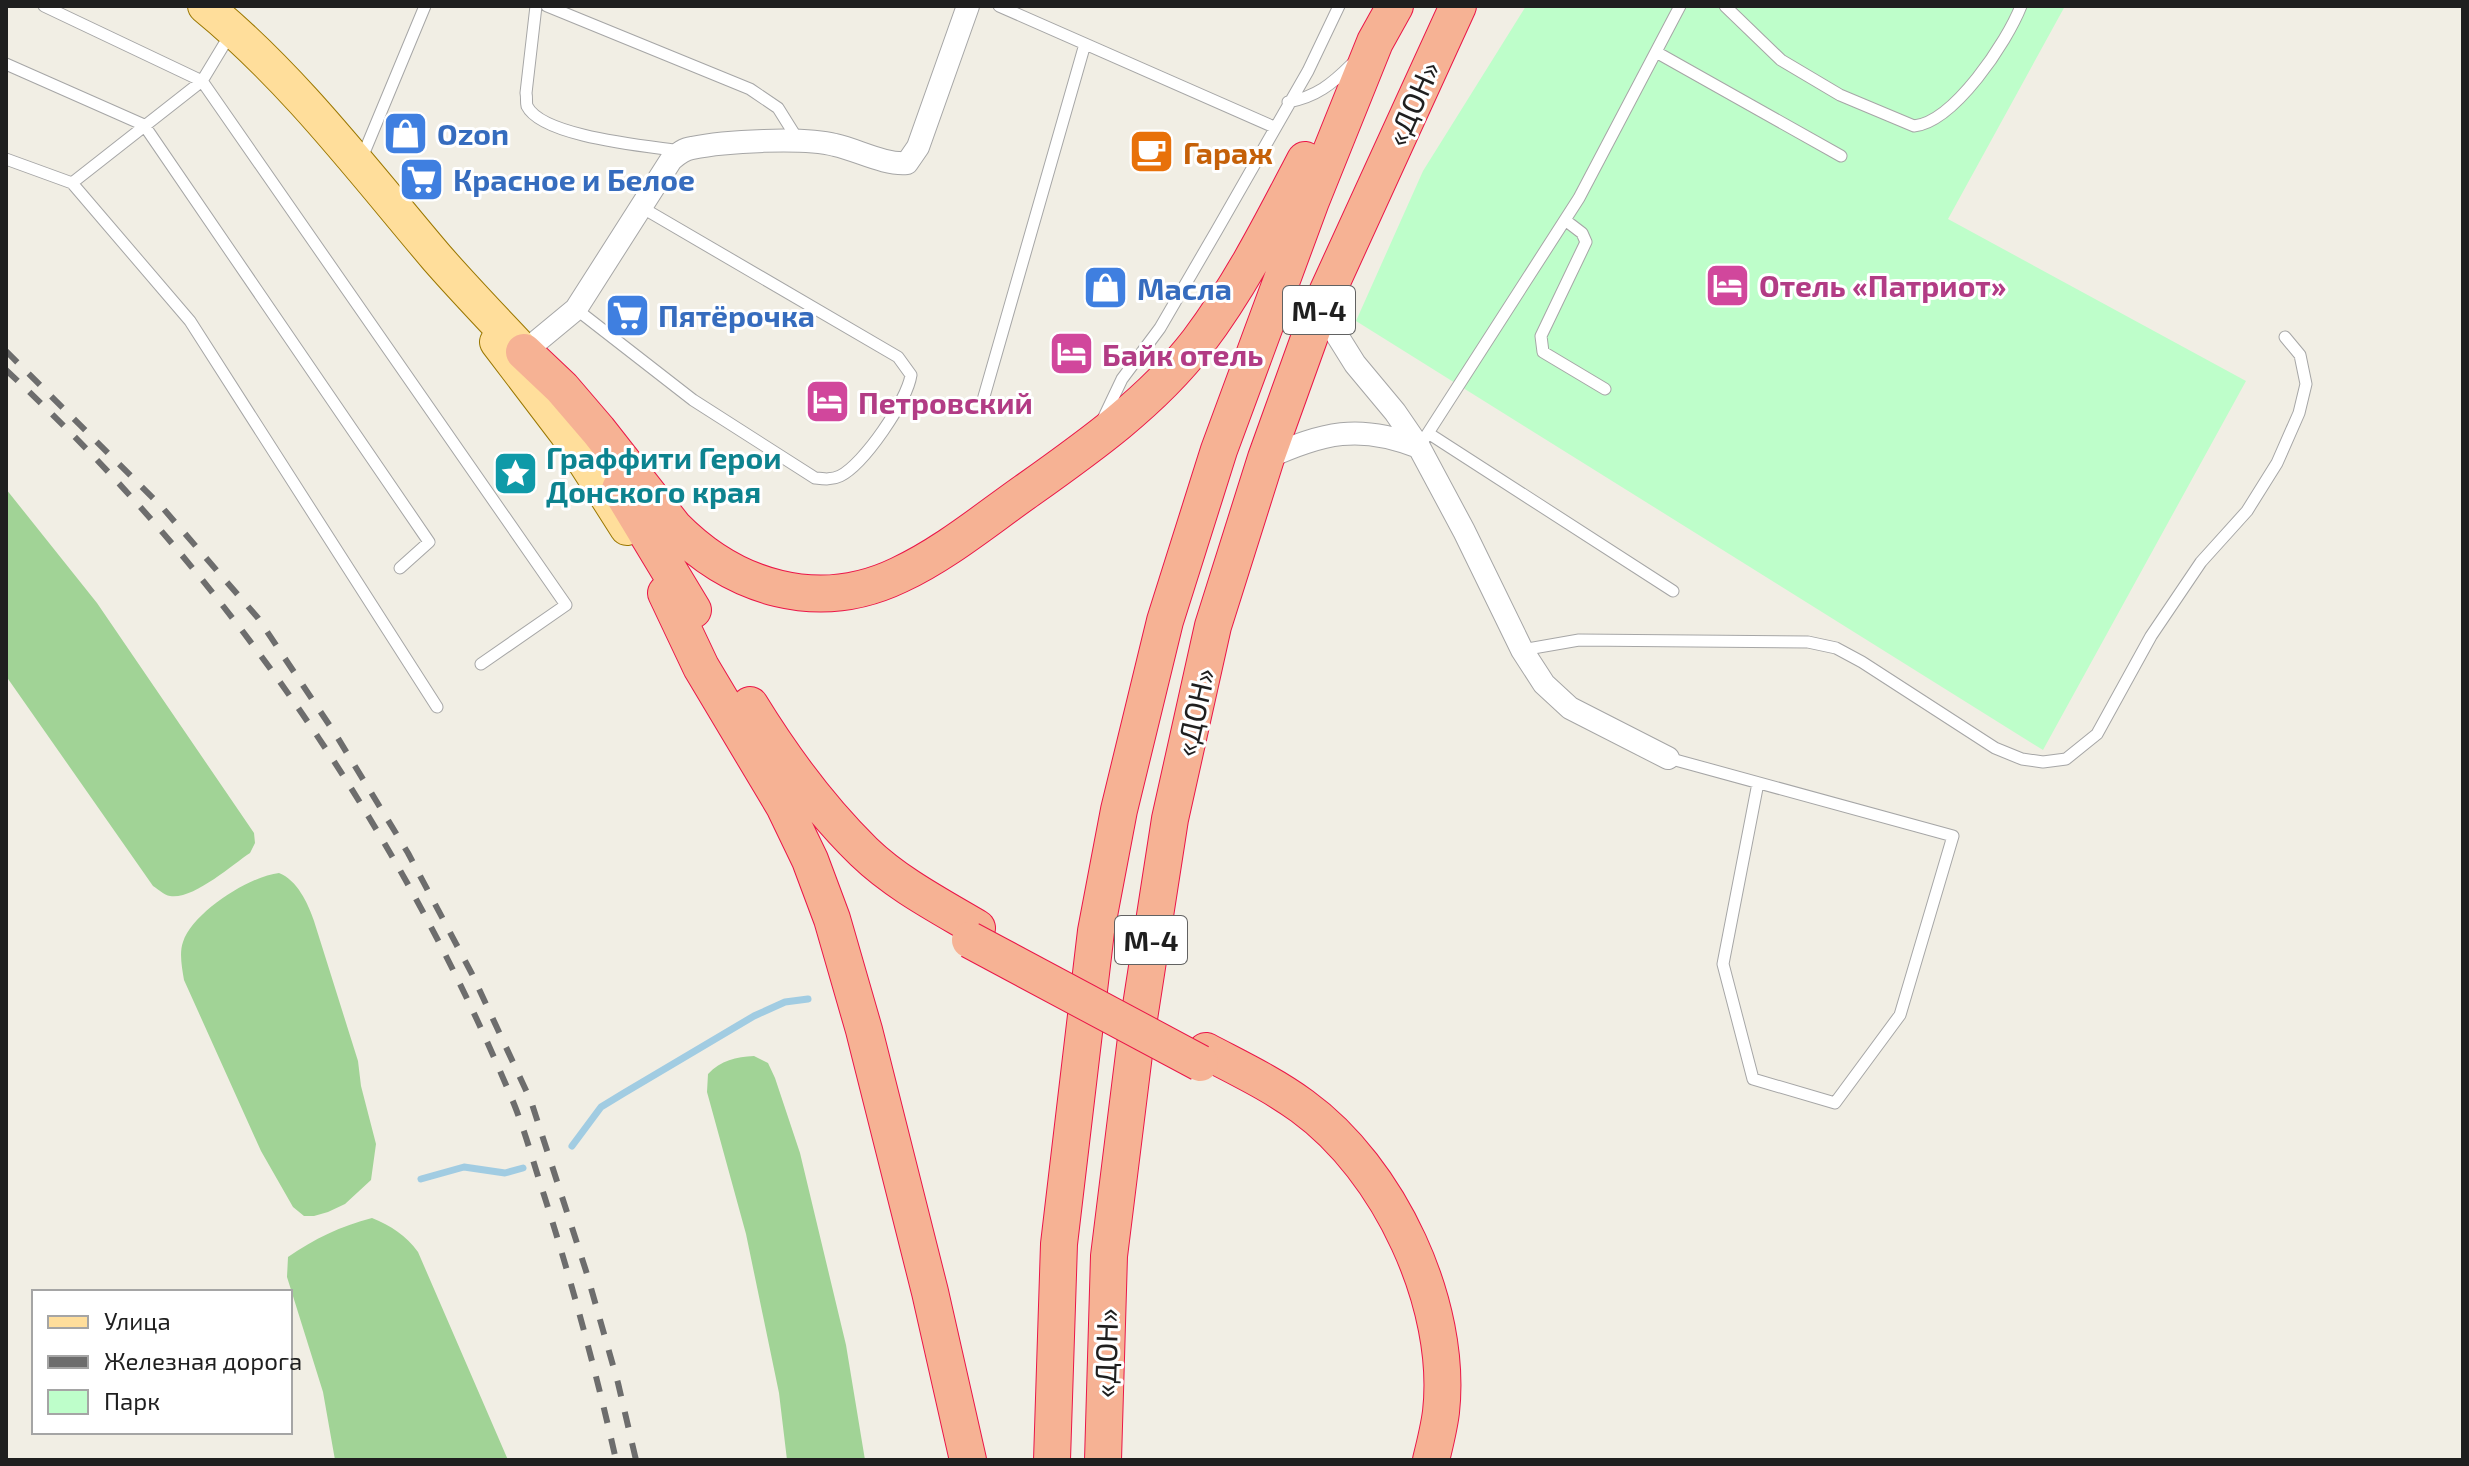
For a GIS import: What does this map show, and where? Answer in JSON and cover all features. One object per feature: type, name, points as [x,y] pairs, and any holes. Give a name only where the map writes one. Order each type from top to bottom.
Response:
[{"type":"highway","name":"«ДОН»","points":[[1052,1460],[1059,1244],[1096,931],[1119,810],[1165,621],[1219,450],[1283,274],[1375,42],[1395,6]]},
{"type":"highway","name":"«ДОН»","points":[[1103,1460],[1109,1256],[1136,1038],[1170,819],[1213,626],[1266,458],[1320,308],[1458,6]]},
{"type":"highway","points":[[518,356],[562,388],[674,527],[693,547],[721,567],[777,591],[826,594],[881,583],[941,551],[1094,442],[1154,392],[1197,343],[1254,258],[1335,103],[1375,42]]},
{"type":"highway","points":[[518,356],[617,484],[758,717],[811,793],[865,853],[973,934]]},
{"type":"highway","points":[[666,593],[801,800],[855,865],[893,894],[1304,1107],[1353,1154],[1394,1213],[1420,1270],[1431,1307],[1440,1356],[1441,1410],[1431,1460]]},
{"type":"highway","points":[[666,593],[701,667],[784,806],[810,860],[832,919],[864,1030],[968,1460]]},
{"type":"highway","points":[[1203,1057],[1317,1139],[1380,1221],[1404,1275],[1415,1313],[1422,1360],[1422,1409],[1413,1460]]},
{"type":"main road","points":[[205,6],[233,29],[360,164],[518,356],[666,593]]},
{"type":"street","points":[[518,356],[576,309],[671,160],[681,151],[693,147],[798,140],[833,144],[893,163],[907,163],[918,147],[968,6]]},
{"type":"street","points":[[1320,308],[1355,364],[1423,440],[1522,650],[1544,684],[1570,708],[1668,758]]},
{"type":"street","points":[[1266,458],[1312,441],[1354,432],[1423,440]]},
{"type":"lane","points":[[44,6],[202,81],[566,605],[481,664]]},
{"type":"lane","points":[[360,164],[425,6]]},
{"type":"lane","points":[[536,6],[527,106],[554,126],[591,138],[681,151]]},
{"type":"lane","points":[[547,6],[750,89],[778,108],[798,140]]},
{"type":"lane","points":[[999,6],[1274,127]]},
{"type":"lane","points":[[1094,442],[1122,379],[1178,299],[1308,71],[1339,6]]},
{"type":"lane","points":[[1673,591],[1423,440],[1565,220],[1680,6]]},
{"type":"lane","points":[[1725,6],[1781,60],[1840,95],[1914,126],[1936,120],[1955,103],[2004,38],[2021,6]]},
{"type":"lane","points":[[72,183],[202,81],[233,29]]},
{"type":"lane","points":[[1288,102],[1315,95],[1329,87],[1375,42]]},
{"type":"lane","points":[[983,400],[1085,44]]},
{"type":"lane","points":[[1656,52],[1841,156]]},
{"type":"lane","points":[[6,64],[144,125],[429,542],[400,568]]},
{"type":"lane","points":[[6,159],[72,183],[190,321],[437,707]]},
{"type":"lane","points":[[576,309],[693,400],[815,478],[838,478],[848,471],[895,414],[909,387],[911,375],[898,357],[641,207]]},
{"type":"lane","points":[[1565,220],[1582,233],[1586,242],[1541,336],[1543,352],[1605,389]]},
{"type":"lane","points":[[1522,650],[1579,640],[1808,642],[1836,648],[1862,662],[1995,748],[2022,759],[2043,762],[2066,759],[2097,734],[2151,636],[2201,562],[2247,511],[2277,463],[2299,413],[2306,384],[2300,355],[2285,337]]},
{"type":"lane","points":[[1668,758],[1953,836],[1900,1015],[1835,1103],[1753,1079],[1723,964],[1758,783]]},
{"type":"green space","points":[[1526,6],[2065,6],[1948,219],[2246,381],[2043,750],[1356,321],[1423,171]]},
{"type":"green space","points":[[6,489],[97,603],[254,833],[255,843],[250,853],[190,893],[170,896],[153,886],[6,676]]},
{"type":"green space","points":[[279,873],[296,887],[314,921],[358,1061],[376,1144],[371,1180],[345,1204],[314,1216],[304,1216],[293,1207],[261,1151],[184,980],[182,966],[183,942],[198,919],[239,888]]},
{"type":"green space","points":[[754,1056],[768,1063],[800,1153],[846,1345],[865,1460],[787,1460],[779,1393],[746,1234],[707,1092],[708,1074],[718,1065]]},
{"type":"green space","points":[[372,1218],[398,1232],[418,1252],[508,1460],[335,1460],[323,1392],[287,1277],[288,1257],[349,1225]]},
{"type":"waterway","points":[[572,1146],[601,1107],[754,1016],[785,1002],[808,999]]},
{"type":"waterway","points":[[421,1179],[464,1167],[505,1173],[523,1168]]},
{"type":"railway","points":[[6,351],[161,506],[258,618],[336,735],[408,853],[472,974],[531,1101],[587,1274],[636,1460]]},
{"type":"railway","points":[[6,370],[86,449],[162,532],[233,619],[299,710],[361,804],[417,901],[468,1002],[518,1115],[574,1294],[616,1460]]},
{"type":"place","name":"Ozon","points":[[406,133]]},
{"type":"place","name":"Гараж","points":[[1152,152]]},
{"type":"place","name":"Красное и Белое","points":[[422,179]]},
{"type":"place","name":"Отель «Патриот»","points":[[1728,285]]},
{"type":"place","name":"Масла","points":[[1106,288]]},
{"type":"place","name":"Пятёрочка","points":[[627,315]]},
{"type":"place","name":"Байк отель","points":[[1071,354]]},
{"type":"place","name":"Петровский","points":[[827,402]]},
{"type":"place","name":"Граффити Герои Донского края","points":[[515,474]]}]
